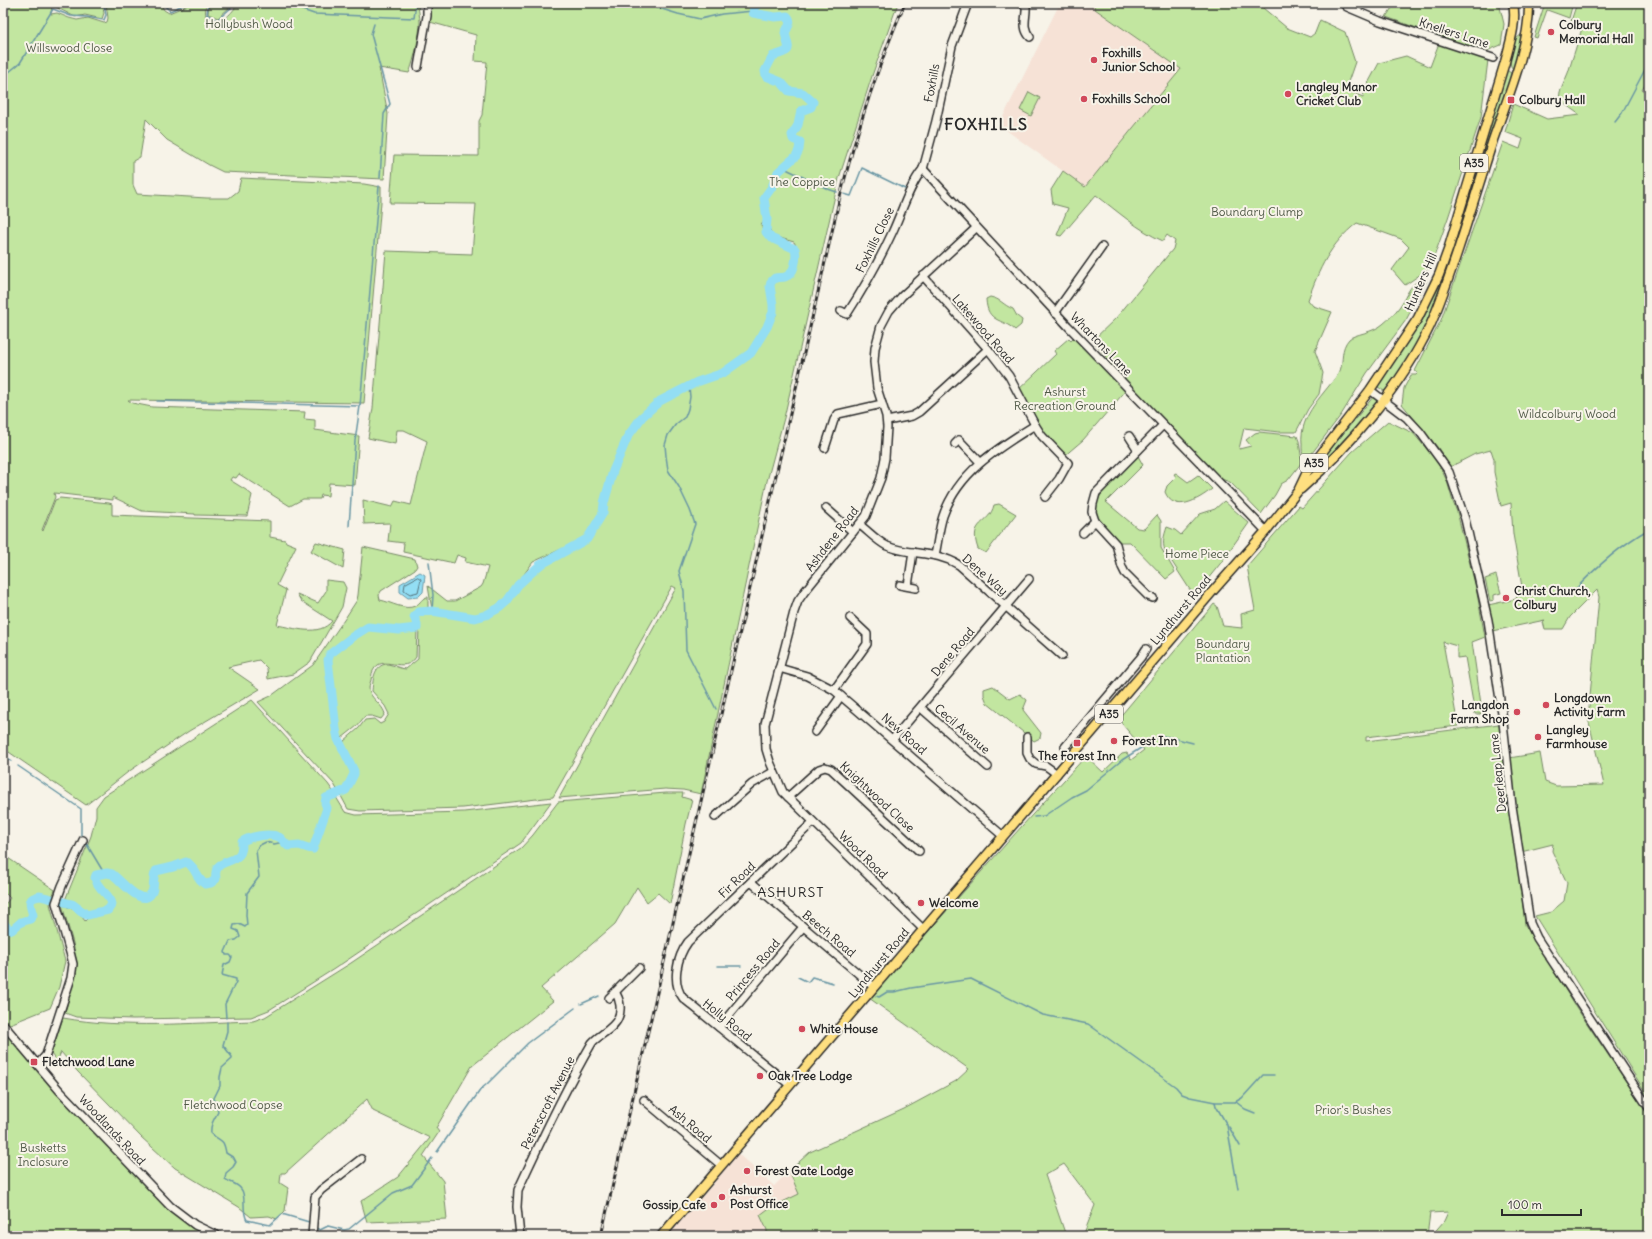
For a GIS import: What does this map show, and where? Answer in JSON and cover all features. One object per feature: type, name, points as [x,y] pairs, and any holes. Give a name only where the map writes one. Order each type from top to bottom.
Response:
[{"type":"main road","name":"Hunters Hill","points":[[1298,491],[1308,472],[1370,390],[1418,318],[1439,275],[1505,62],[1514,18],[1513,3]]},
{"type":"main road","name":"Hunters Hill","points":[[1266,531],[1298,491],[1321,471],[1384,400],[1415,353],[1429,327],[1441,300],[1515,73],[1526,34],[1529,3]]},
{"type":"main road","name":"Lyndhurst Road","points":[[661,1236],[1213,590],[1266,531]]},
{"type":"street","points":[[418,67],[426,16],[426,3]]},
{"type":"street","name":"Foxhills","points":[[923,169],[936,121],[952,46],[968,3]]},
{"type":"street","name":"Knellers Lane","points":[[1343,3],[1347,7],[1380,21],[1493,58]]},
{"type":"street","points":[[1025,4],[1025,28],[1030,37]]},
{"type":"street","name":"Whartons Lane","points":[[923,169],[1055,313],[1266,531]]},
{"type":"street","name":"Foxhills Close","points":[[841,311],[847,314],[872,274],[892,234],[916,179],[923,169]]},
{"type":"street","name":"Ashdene Road","points":[[788,797],[783,792],[773,772],[766,749],[764,731],[766,716],[798,601],[860,525],[871,504],[881,478],[885,458],[887,421],[877,387],[874,370],[875,348],[878,334],[892,308],[902,296],[976,228]]},
{"type":"street","points":[[1055,313],[1102,247]]},
{"type":"street","name":"Lakewood Road","points":[[923,276],[988,349],[1009,376],[1034,425],[1042,436],[1068,462],[1059,479],[1045,497]]},
{"type":"street","points":[[887,421],[904,418],[919,412],[988,349]]},
{"type":"street","name":"Deerleap Lane","points":[[1370,390],[1407,418],[1420,432],[1449,472],[1465,519],[1488,620],[1502,713],[1512,806],[1530,923],[1537,938],[1649,1108]]},
{"type":"street","points":[[825,448],[834,420],[838,414],[882,404]]},
{"type":"street","points":[[935,555],[942,519],[949,501],[965,479],[980,462],[1034,425]]},
{"type":"street","points":[[1153,598],[1148,596],[1125,573],[1116,544],[1095,521],[1092,512],[1096,493],[1163,425]]},
{"type":"street","points":[[1129,436],[1138,450]]},
{"type":"street","points":[[959,441],[980,462]]},
{"type":"street","points":[[826,508],[853,532]]},
{"type":"street","points":[[1083,533],[1095,521]]},
{"type":"street","name":"Dene Way","points":[[860,525],[885,545],[913,552],[935,555],[959,565],[1062,656]]},
{"type":"street","points":[[908,586],[913,552]]},
{"type":"street","name":"Dene Road","points":[[893,739],[921,708],[1029,579]]},
{"type":"street","points":[[900,585],[916,588]]},
{"type":"street","points":[[834,690],[867,644],[867,634],[850,618]]},
{"type":"street","name":"Lyndhurst Road","points":[[1065,747],[1146,649]]},
{"type":"street","name":"New Road","points":[[779,668],[812,678],[834,690],[893,739],[1003,836]]},
{"type":"street","points":[[815,732],[841,696]]},
{"type":"street","points":[[1107,698],[1116,705]]},
{"type":"street","name":"Cecil Avenue","points":[[921,708],[988,767]]},
{"type":"street","points":[[1026,737],[1027,753],[1030,759],[1036,764],[1046,766],[1057,774]]},
{"type":"street","name":"Knightwood Close","points":[[788,797],[819,769],[825,767],[831,769],[915,842],[919,850]]},
{"type":"street","points":[[715,817],[752,784],[773,772]]},
{"type":"street","name":"Wood Road","points":[[788,797],[923,929]]},
{"type":"street","name":"Fir Road","points":[[680,957],[688,942],[813,822]]},
{"type":"street","points":[[38,1064],[48,1050],[67,991],[72,970],[71,956],[56,903],[83,840]]},
{"type":"street","name":"Beech Road","points":[[750,882],[874,987]]},
{"type":"street","name":"Princess Road","points":[[719,1028],[803,927]]},
{"type":"street","name":"Holly Road","points":[[680,957],[676,978],[680,993],[719,1028],[790,1085]]},
{"type":"street","points":[[609,998],[639,968]]},
{"type":"street","name":"Peterscroft Avenue","points":[[520,1236],[517,1207],[518,1190],[570,1081],[594,1041],[604,1034],[618,1019],[619,998],[615,992]]},
{"type":"street","name":"Woodlands Road","points":[[3,1024],[59,1090],[170,1206],[195,1225],[218,1236]]},
{"type":"street","name":"Ash Road","points":[[644,1100],[721,1165]]},
{"type":"street","points":[[312,1236],[314,1197],[361,1159]]},
{"type":"shaded area","name":"Foxhills School","points":[[1060,3],[1093,3],[1095,9],[1181,69],[1085,187],[999,125]]},
{"type":"shaded area","points":[[736,1152],[774,1186],[789,1171],[799,1194],[768,1209],[760,1215],[767,1230],[767,1236],[668,1236],[715,1182]]},
{"type":"green space","points":[[3,3],[102,3],[104,13],[102,19],[85,15],[75,17],[52,5],[51,14],[57,13],[77,20],[88,18],[104,23],[107,22],[108,18],[106,3],[160,3],[164,10],[169,13],[193,3],[206,3],[207,18],[218,21],[230,14],[235,8],[235,3],[418,3],[420,17],[418,40],[409,73],[379,68],[388,114],[384,179],[223,172],[167,140],[146,119],[140,157],[133,161],[133,185],[137,194],[229,198],[238,191],[241,178],[364,184],[381,187],[364,403],[128,400],[132,403],[152,407],[305,412],[304,419],[315,420],[315,430],[359,436],[355,485],[329,483],[328,496],[321,495],[320,499],[303,499],[290,506],[239,474],[236,478],[232,477],[230,480],[252,495],[247,516],[195,515],[142,511],[113,497],[113,500],[54,493],[55,497],[42,530],[43,531],[55,500],[60,498],[109,503],[112,504],[112,515],[270,521],[270,537],[285,540],[286,542],[296,546],[277,585],[286,590],[277,625],[306,630],[320,629],[327,626],[332,621],[301,601],[297,594],[318,603],[326,591],[326,580],[343,582],[346,588],[342,607],[310,662],[293,674],[268,679],[267,668],[259,660],[228,667],[260,689],[189,731],[128,772],[86,805],[3,748]]},
{"type":"green space","points":[[209,3],[229,3],[231,6],[218,18],[208,14]]},
{"type":"green space","name":"The Coppice","points":[[430,3],[898,3],[873,73],[839,178],[784,418],[767,481],[701,794],[683,790],[665,789],[559,798],[676,588],[672,586],[553,797],[463,808],[360,811],[348,809],[341,796],[346,792],[356,775],[350,756],[343,744],[344,741],[359,728],[365,720],[374,719],[380,724],[384,722],[389,714],[385,706],[372,691],[377,670],[379,667],[388,664],[406,669],[418,659],[419,626],[415,616],[419,613],[428,612],[451,617],[476,619],[495,612],[508,602],[515,590],[539,566],[586,541],[604,517],[608,494],[606,492],[601,503],[602,512],[595,525],[581,540],[533,562],[502,604],[478,616],[457,615],[432,610],[428,586],[447,601],[455,601],[481,587],[488,567],[465,562],[466,558],[457,555],[454,563],[403,552],[404,543],[388,541],[390,523],[364,524],[363,500],[392,507],[395,501],[411,505],[427,441],[404,430],[397,430],[395,444],[368,438],[373,408],[386,251],[472,254],[476,204],[390,203],[394,155],[479,156],[479,121],[482,115],[487,62],[475,61],[476,35],[430,22]],"holes":[[[781,166],[783,169],[780,172],[772,191],[766,199],[769,220],[768,226],[773,236],[794,242],[797,247],[799,261],[795,270],[791,274],[774,282],[773,290],[776,315],[765,336],[763,335],[772,311],[769,282],[789,271],[795,254],[790,247],[771,240],[761,225],[766,219],[762,200]]]},
{"type":"green space","name":"Boundary Clump","points":[[1093,3],[1257,3],[1287,28],[1310,37],[1315,33],[1320,20],[1345,32],[1355,62],[1348,82],[1351,92],[1363,97],[1365,89],[1379,63],[1406,56],[1430,67],[1439,43],[1488,60],[1481,117],[1430,268],[1405,285],[1392,270],[1409,247],[1401,239],[1357,223],[1333,248],[1316,278],[1308,300],[1313,306],[1332,312],[1315,351],[1323,373],[1319,394],[1308,409],[1296,432],[1279,432],[1244,428],[1239,449],[1251,446],[1246,440],[1255,433],[1259,432],[1297,436],[1299,441],[1302,462],[1288,480],[1281,484],[1261,514],[1230,482],[1218,478],[1125,382],[1093,340],[1116,318],[1173,249],[1175,241],[1167,235],[1163,241],[1154,237],[1128,220],[1096,195],[1061,236],[1057,235],[1068,208],[1053,204],[1051,190],[1063,171],[1085,187],[1181,69],[1095,9]]},
{"type":"green space","points":[[1395,3],[1499,3],[1504,24],[1501,45],[1484,52],[1386,17]]},
{"type":"green space","points":[[1545,3],[1573,3],[1569,18],[1547,10],[1537,38],[1534,37]]},
{"type":"green space","name":"Wildcolbury Wood","points":[[1577,3],[1649,3],[1649,78],[1642,90],[1649,95],[1649,1098],[1535,916],[1551,912],[1564,901],[1567,883],[1552,851],[1553,844],[1521,852],[1509,758],[1540,753],[1545,782],[1556,786],[1604,785],[1588,718],[1599,597],[1597,590],[1570,617],[1563,629],[1545,629],[1543,622],[1545,620],[1493,631],[1488,605],[1516,599],[1519,590],[1522,587],[1513,534],[1511,503],[1501,506],[1494,472],[1494,459],[1491,450],[1475,454],[1450,467],[1438,448],[1402,404],[1404,388],[1411,375],[1416,375],[1418,373],[1415,371],[1441,320],[1503,142],[1520,149],[1523,139],[1505,132],[1513,104],[1547,119],[1580,115],[1559,100],[1560,92],[1568,73],[1583,25],[1571,21]]},
{"type":"green space","points":[[1524,32],[1515,67],[1513,69],[1510,63],[1511,49],[1516,39]]},
{"type":"green space","points":[[1507,70],[1512,74],[1441,289],[1416,345],[1399,375],[1391,386],[1384,391],[1378,387],[1378,382],[1410,337],[1462,216]]},
{"type":"green space","points":[[1029,92],[1040,98],[1031,116],[1020,110]]},
{"type":"green space","points":[[1427,280],[1406,320],[1367,373],[1341,415],[1309,457],[1304,459],[1302,450],[1302,433],[1305,423],[1314,405],[1340,371],[1343,351],[1346,343],[1351,337],[1379,327],[1383,324],[1398,309],[1408,291],[1415,283],[1418,281]]},
{"type":"green space","points":[[990,297],[997,299],[1013,309],[1017,316],[1022,320],[1021,325],[1015,330],[992,316],[987,307],[986,299]]},
{"type":"green space","name":"Ashurst Recreation Ground","points":[[1076,335],[1128,388],[1083,440],[1063,457],[1042,436],[1017,391],[1056,354],[1054,351],[1069,338],[1071,340]]},
{"type":"green space","points":[[1374,396],[1378,400],[1373,407],[1314,473],[1307,478]]},
{"type":"green space","points":[[1388,421],[1413,433],[1437,461],[1447,481],[1457,512],[1476,588],[1485,637],[1472,642],[1482,711],[1481,714],[1475,714],[1465,657],[1457,658],[1457,646],[1443,642],[1458,726],[1366,737],[1366,741],[1499,724],[1519,869],[1525,925],[1576,1007],[1649,1116],[1649,1236],[1431,1236],[1444,1221],[1448,1212],[1430,1213],[1427,1236],[1083,1236],[1095,1205],[1064,1164],[1045,1175],[1065,1233],[1064,1236],[767,1236],[767,1230],[760,1215],[768,1209],[799,1194],[789,1171],[810,1152],[904,1109],[956,1081],[969,1069],[869,998],[1086,756],[1103,772],[1122,754],[1127,753],[1131,760],[1144,750],[1118,719],[1214,604],[1217,606],[1223,626],[1242,628],[1241,614],[1255,610],[1247,566],[1299,506],[1302,508],[1352,452]]},
{"type":"green space","points":[[1138,456],[1143,465],[1106,502],[1137,528],[1144,529],[1157,515],[1161,521],[1161,548],[1175,572],[1166,579],[1130,542],[1120,542],[1098,520],[1097,517],[1096,509],[1098,500],[1103,492],[1117,475]]},
{"type":"green space","points":[[1176,473],[1188,482],[1198,475],[1212,489],[1193,501],[1180,504],[1174,502],[1169,499],[1165,492],[1167,486],[1176,477],[1174,474]]},
{"type":"green space","name":"Home Piece","points":[[1224,501],[1249,523],[1220,564],[1194,596],[1165,551],[1164,536],[1167,527],[1175,530],[1181,535],[1200,514],[1215,509]]},
{"type":"green space","points":[[999,504],[1016,514],[986,553],[978,549],[976,540],[977,528],[988,517],[994,505]]},
{"type":"green space","points":[[316,542],[345,550],[343,569],[311,551]]},
{"type":"green space","points":[[363,547],[415,559],[417,566],[415,569],[381,591],[379,595],[380,600],[402,607],[411,607],[417,605],[424,598],[428,597],[428,609],[422,609],[415,612],[412,617],[416,627],[397,629],[375,626],[367,627],[327,656],[336,737],[351,768],[352,775],[346,787],[339,793],[334,784],[258,702],[271,696],[313,665],[344,620],[357,600]]},
{"type":"green space","points":[[1496,575],[1501,593],[1494,595],[1494,600],[1490,601],[1485,579]]},
{"type":"green space","points":[[368,628],[399,631],[417,629],[416,657],[405,665],[382,663],[377,666],[372,672],[369,688],[372,696],[381,706],[385,714],[381,719],[372,716],[365,716],[357,726],[342,738],[339,736],[330,659],[355,635]]},
{"type":"green space","points":[[993,686],[1010,699],[1020,694],[1027,700],[1023,710],[1041,733],[1040,738],[1034,741],[987,703],[984,695],[984,689]]},
{"type":"green space","points":[[252,700],[328,784],[335,794],[328,794],[323,797],[324,813],[312,843],[312,848],[298,843],[289,846],[280,837],[274,834],[258,835],[240,842],[239,855],[222,860],[214,867],[213,881],[207,882],[201,880],[189,860],[186,860],[173,866],[153,871],[151,878],[151,892],[144,897],[123,883],[113,872],[108,871],[94,875],[92,877],[104,896],[110,901],[110,906],[108,909],[86,913],[65,900],[91,836],[96,816],[96,807],[104,796]]},
{"type":"green space","name":"Fletchwood Copse","points":[[666,793],[683,793],[682,797],[692,800],[670,904],[658,893],[647,902],[637,887],[615,924],[541,988],[553,1001],[472,1066],[436,1128],[439,1132],[423,1156],[443,1181],[447,1219],[367,1222],[361,1201],[398,1177],[430,1138],[373,1111],[367,1099],[285,1173],[281,1173],[280,1183],[288,1188],[285,1211],[277,1219],[269,1216],[251,1217],[239,1207],[175,1168],[141,1137],[78,1072],[61,1052],[57,1062],[51,1054],[63,1018],[110,1023],[182,1024],[253,1021],[265,1017],[351,963],[521,848],[533,835],[558,802]]},
{"type":"green space","points":[[336,797],[345,812],[356,815],[464,812],[551,802],[521,843],[334,969],[269,1010],[251,1017],[133,1019],[76,1017],[65,1013],[77,965],[73,943],[62,905],[75,911],[85,921],[88,918],[112,910],[113,900],[103,891],[97,880],[98,876],[106,874],[111,875],[120,884],[132,891],[142,900],[152,896],[154,893],[155,876],[157,872],[172,869],[185,864],[191,867],[200,884],[208,886],[214,885],[217,881],[217,869],[241,857],[243,846],[246,841],[276,837],[289,848],[298,846],[310,851],[315,850],[317,836],[327,814],[327,800]]},
{"type":"green space","points":[[8,858],[55,890],[52,897],[42,894],[30,898],[28,905],[31,915],[19,921],[13,929],[5,922],[3,914],[3,907],[10,898],[3,891],[3,865]]},
{"type":"green space","points":[[44,897],[52,899],[50,904],[65,961],[59,987],[50,1008],[10,1024],[3,1018],[3,924],[7,930],[13,932],[21,923],[33,919],[35,914],[31,905],[33,900]]},
{"type":"green space","name":"Busketts Inclosure","points":[[3,1028],[169,1208],[212,1236],[3,1236]]},
{"type":"water","points":[[420,572],[425,575],[423,592],[418,597],[408,598],[400,592],[400,584]]},
{"type":"waterway","points":[[3,77],[20,63],[53,9],[71,16],[104,20],[106,15],[104,3]]},
{"type":"waterway","points":[[162,3],[170,11],[187,3]]},
{"type":"waterway","points":[[208,3],[207,15],[217,20],[231,8],[231,3]]},
{"type":"waterway","points":[[282,3],[314,14],[414,18],[416,3]]},
{"type":"waterway","points":[[483,3],[489,6],[495,3]]},
{"type":"waterway","points":[[621,3],[627,5],[636,3]]},
{"type":"waterway","points":[[642,3],[700,19],[722,14],[753,11]]},
{"type":"waterway","points":[[3,922],[7,928],[12,930],[21,922],[30,919],[33,915],[30,902],[33,898],[40,896],[72,904],[87,915],[108,910],[112,904],[111,901],[96,882],[96,875],[107,873],[112,874],[137,896],[148,897],[152,892],[156,871],[186,862],[192,866],[202,882],[205,884],[211,883],[216,879],[217,868],[223,863],[239,855],[242,848],[242,842],[254,837],[265,835],[275,836],[279,837],[288,846],[299,845],[313,849],[327,808],[325,803],[326,798],[346,790],[354,774],[354,771],[338,739],[328,660],[330,654],[368,627],[399,630],[417,628],[414,617],[418,612],[432,611],[475,618],[486,615],[499,608],[507,601],[518,585],[540,565],[587,539],[603,513],[604,503],[613,471],[628,436],[642,417],[660,401],[697,382],[723,373],[751,353],[767,327],[773,312],[770,286],[771,282],[775,278],[784,277],[791,273],[796,257],[795,249],[771,238],[766,232],[767,219],[764,198],[772,187],[778,172],[796,156],[799,150],[800,142],[793,139],[792,135],[798,125],[801,111],[811,107],[813,102],[803,93],[789,91],[781,82],[766,76],[765,71],[773,56],[787,51],[788,49],[785,33],[790,20],[787,16],[775,17],[753,13],[754,7],[760,3]]},
{"type":"waterway","points":[[374,24],[371,34],[390,104],[384,114],[380,178]]},
{"type":"waterway","points":[[1615,122],[1622,113],[1649,62]]},
{"type":"waterway","points":[[782,167],[837,192]]},
{"type":"waterway","points":[[844,194],[851,196],[862,168],[905,189]]},
{"type":"waterway","points":[[349,526],[355,441],[360,406],[379,186]]},
{"type":"waterway","points":[[689,387],[690,397],[685,417],[676,424],[668,435],[665,445],[668,470],[679,487],[695,524],[679,571],[684,591],[686,650],[716,709]]},
{"type":"waterway","points":[[157,401],[360,406]]},
{"type":"waterway","points":[[1573,592],[1590,574],[1628,542],[1649,529]]},
{"type":"waterway","points":[[429,562],[433,595],[432,611]]},
{"type":"waterway","points":[[1034,817],[1044,816],[1072,797],[1086,790],[1122,760],[1155,739],[1162,736],[1193,743]]},
{"type":"waterway","points":[[3,756],[11,761]]},
{"type":"waterway","points":[[18,766],[81,809],[81,835]]},
{"type":"waterway","points":[[226,1018],[225,1004],[236,982],[236,979],[222,975],[224,965],[230,962],[232,957],[230,955],[226,955],[225,952],[230,941],[236,940],[240,937],[238,931],[233,929],[234,925],[239,924],[245,927],[247,925],[247,893],[259,877],[256,850],[260,845],[266,842],[274,844],[284,842]]},
{"type":"waterway","points":[[86,843],[104,873]]},
{"type":"waterway","points":[[718,966],[741,966]]},
{"type":"waterway","points":[[798,977],[808,982],[812,977],[833,983]]},
{"type":"waterway","points":[[876,996],[879,997],[887,992],[971,979],[1043,1015],[1088,1024],[1176,1087],[1182,1094],[1215,1102],[1235,1102],[1242,1098],[1263,1075],[1274,1075]]},
{"type":"waterway","points":[[859,991],[863,990]]},
{"type":"waterway","points":[[581,1004],[599,996]]},
{"type":"waterway","points":[[437,1152],[481,1089],[528,1043],[575,1008]]},
{"type":"waterway","points":[[227,1022],[227,1031],[223,1045],[232,1059],[222,1068],[220,1086],[214,1098],[218,1112],[211,1127],[211,1133],[224,1144],[226,1153],[234,1158],[236,1162],[226,1173],[225,1179],[238,1185],[243,1192],[244,1212],[247,1220],[270,1225],[282,1214],[309,1222]]},
{"type":"waterway","points":[[1215,1102],[1227,1125],[1238,1189]]},
{"type":"waterway","points":[[1236,1102],[1245,1109],[1255,1113]]},
{"type":"waterway","points":[[1229,1127],[1240,1146]]},
{"type":"waterway","points":[[316,1228],[320,1230],[328,1226],[344,1230],[349,1229],[393,1193],[412,1185],[432,1158]]},
{"type":"railway","points":[[601,1236],[839,201],[868,100],[885,51],[905,3]]},
{"type":"place","name":"Colbury Memorial Hall","points":[[1551,32]]},
{"type":"place","name":"Foxhills Junior School","points":[[1094,60]]},
{"type":"place","name":"Langley Manor Cricket Club","points":[[1288,94]]},
{"type":"place","name":"Foxhills School","points":[[1084,99]]},
{"type":"place","name":"Colbury Hall","points":[[1511,100]]},
{"type":"place","name":"Christ Church, Colbury","points":[[1506,598]]},
{"type":"place","name":"Longdown Activity Farm","points":[[1546,705]]},
{"type":"place","name":"Langdon Farm Shop","points":[[1517,712]]},
{"type":"place","name":"Langley Farmhouse","points":[[1538,737]]},
{"type":"place","name":"Forest Inn","points":[[1114,741]]},
{"type":"place","name":"The Forest Inn","points":[[1077,743]]},
{"type":"place","name":"Welcome","points":[[921,903]]},
{"type":"place","name":"White House","points":[[802,1029]]},
{"type":"place","name":"Fletchwood Lane","points":[[34,1062]]},
{"type":"place","name":"Oak Tree Lodge","points":[[760,1076]]},
{"type":"place","name":"Forest Gate Lodge","points":[[747,1171]]},
{"type":"place","name":"Ashurst Post Office","points":[[722,1197]]},
{"type":"place","name":"Gossip Cafe","points":[[714,1205]]},
{"type":"district","name":"FOXHILLS","points":[[986,124]]},
{"type":"district","name":"ASHURST","points":[[791,892]]},
{"type":"park label","name":"Hollybush Wood","points":[[249,24]]},
{"type":"park label","name":"Willswood Close","points":[[69,48]]},
{"type":"park label","name":"Boundary Plantation","points":[[1223,651]]},
{"type":"park label","name":"Prior's Bushes","points":[[1353,1110]]}]
